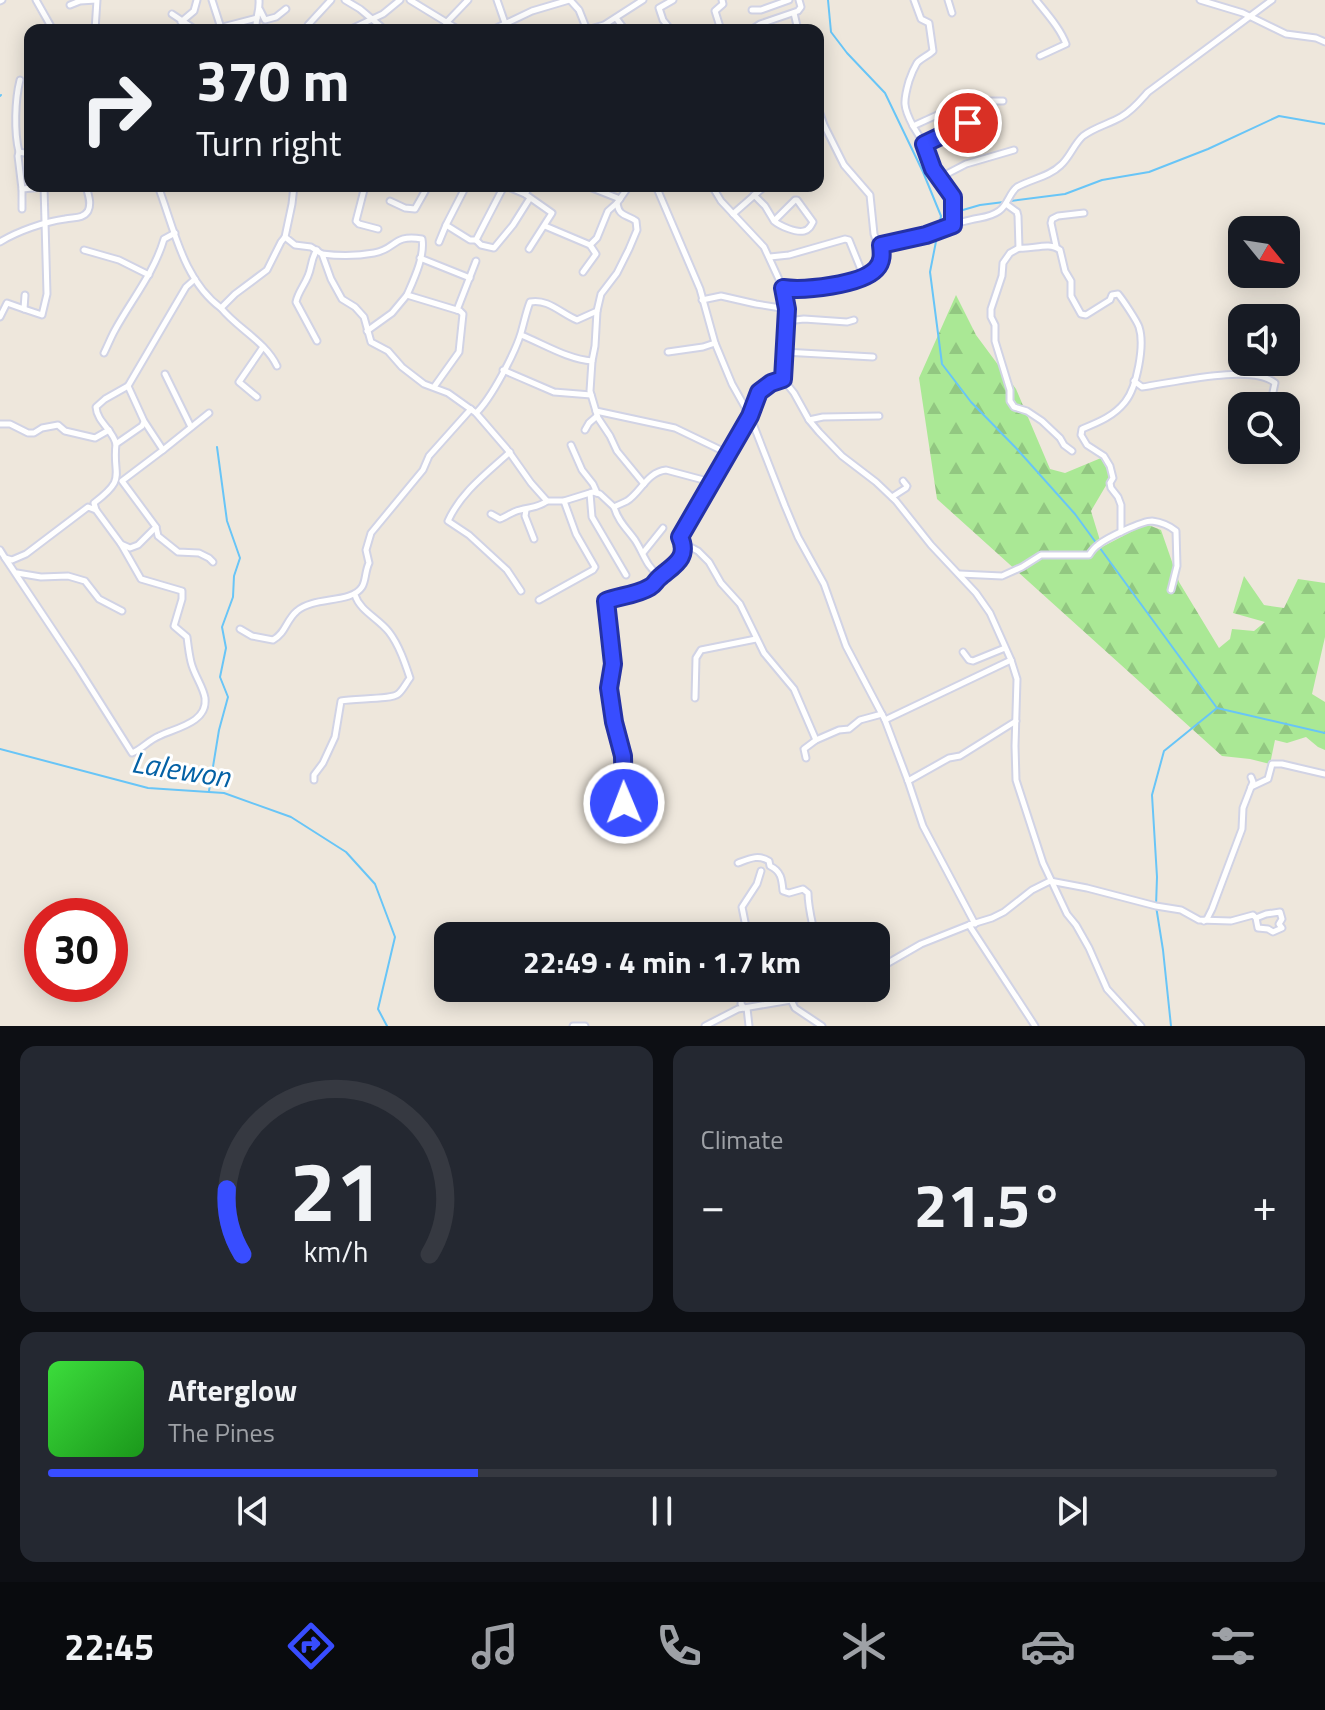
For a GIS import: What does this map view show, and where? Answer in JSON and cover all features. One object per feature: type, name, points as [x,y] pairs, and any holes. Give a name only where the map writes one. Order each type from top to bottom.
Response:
[{"type":"street","points":[[36,0],[50,24]]},
{"type":"street","points":[[70,5],[96,0],[95,24]]},
{"type":"street","points":[[181,22],[194,11],[197,0]]},
{"type":"street","points":[[212,0],[219,24]]},
{"type":"street","points":[[259,0],[265,20],[276,17],[286,9]]},
{"type":"street","points":[[309,24],[331,0]]},
{"type":"street","points":[[345,0],[378,24]]},
{"type":"street","points":[[363,24],[400,0]]},
{"type":"street","points":[[410,0],[444,24]]},
{"type":"street","points":[[449,24],[468,0]]},
{"type":"street","points":[[497,0],[505,23],[569,0],[579,10],[585,24]]},
{"type":"street","points":[[606,24],[643,0]]},
{"type":"street","points":[[666,24],[658,5],[673,0]]},
{"type":"street","points":[[719,24],[715,11],[723,4],[722,0]]},
{"type":"street","points":[[752,10],[789,0]]},
{"type":"street","points":[[760,24],[794,13],[800,9],[799,0]]},
{"type":"street","points":[[914,0],[921,19],[929,23],[933,51],[916,65],[904,96],[906,113],[924,144],[933,169],[953,197],[953,225]]},
{"type":"street","points":[[948,0],[952,13]]},
{"type":"street","points":[[1036,0],[1052,18],[1066,44],[1040,56]]},
{"type":"street","points":[[1200,0],[1251,16],[1286,34],[1325,42]]},
{"type":"street","points":[[881,245],[926,235],[997,212],[1016,188],[1055,170],[1080,139],[1124,115],[1148,92],[1272,0]]},
{"type":"street","points":[[256,24],[260,10]]},
{"type":"street","points":[[794,13],[797,24]]},
{"type":"street","points":[[172,14],[185,24]]},
{"type":"street","points":[[237,24],[257,18]]},
{"type":"street","points":[[616,18],[620,24]]},
{"type":"street","points":[[20,80],[16,102],[16,143],[22,209]]},
{"type":"street","points":[[913,126],[968,101],[1003,101]]},
{"type":"street","points":[[924,144],[972,120],[974,117],[968,101]]},
{"type":"street","points":[[783,288],[821,286],[864,277],[881,261],[881,245],[874,234],[870,195],[844,165],[824,125]]},
{"type":"street","points":[[939,178],[966,164],[1014,150]]},
{"type":"street","points":[[19,152],[24,153]]},
{"type":"street","points":[[0,317],[7,303],[42,315],[47,302],[44,192]]},
{"type":"street","points":[[0,242],[13,234],[62,219],[82,217],[90,203],[87,192]]},
{"type":"street","points":[[160,192],[183,257],[195,279],[231,321],[247,331],[271,354],[277,366]]},
{"type":"street","points":[[221,308],[267,270],[285,237],[293,192]]},
{"type":"street","points":[[363,192],[357,223],[378,229]]},
{"type":"street","points":[[390,201],[415,209],[425,192]]},
{"type":"street","points":[[439,242],[463,192]]},
{"type":"street","points":[[476,240],[502,192]]},
{"type":"street","points":[[519,192],[552,213],[529,249]]},
{"type":"street","points":[[446,225],[470,240],[494,248],[513,225],[529,192]]},
{"type":"street","points":[[600,192],[619,201]]},
{"type":"street","points":[[590,245],[597,238],[608,211],[625,192]]},
{"type":"street","points":[[659,192],[700,289],[715,343],[732,384],[750,416],[798,537],[824,584],[846,646],[883,717],[923,826],[972,924],[1035,1026]]},
{"type":"street","points":[[716,192],[758,239],[770,257],[783,288],[787,309],[783,379],[809,420],[842,456],[892,497],[990,613],[1017,679],[1016,780],[1036,844],[1050,881],[1089,948],[1107,989],[1141,1026]]},
{"type":"street","points":[[733,214],[758,192]]},
{"type":"street","points":[[754,195],[777,225],[803,231],[813,222],[797,200],[774,221]]},
{"type":"street","points":[[619,201],[619,211],[636,221],[637,230],[617,273],[601,294],[591,395],[602,426],[617,451],[644,484]]},
{"type":"street","points":[[1006,204],[1017,212],[1019,248]]},
{"type":"street","points":[[1084,213],[1058,216],[1051,223],[1056,246],[1071,281],[1071,296],[1081,314],[1086,315],[1110,300],[1112,295],[1118,294],[1139,326],[1140,351],[1134,381],[1125,402],[1106,419],[1082,429],[1081,435],[1087,445],[1104,456],[1110,466],[1113,478],[1111,488],[1121,505],[1121,532]]},
{"type":"street","points":[[545,226],[590,245],[596,254],[583,272]]},
{"type":"street","points":[[104,353],[157,260],[164,239],[175,233]]},
{"type":"street","points":[[285,237],[295,245],[319,252],[374,253],[401,238],[422,239],[420,258],[407,295],[381,323],[367,331]]},
{"type":"street","points":[[770,257],[789,255],[845,239],[849,240],[864,277]]},
{"type":"street","points":[[1056,246],[1019,248],[1010,253],[1003,263],[991,317],[1010,390],[1010,401],[1014,407],[1042,421],[1072,451]]},
{"type":"street","points":[[84,250],[119,260],[149,275]]},
{"type":"street","points":[[319,252],[342,299],[360,312],[373,344],[388,351],[424,384],[448,393],[473,411],[510,452],[547,501]]},
{"type":"street","points":[[317,341],[296,302],[313,255],[319,252]]},
{"type":"street","points":[[420,258],[470,278]]},
{"type":"street","points":[[457,310],[476,261]]},
{"type":"street","points":[[111,490],[117,478],[116,444],[114,436],[97,414],[96,407],[128,386],[186,287],[195,279]]},
{"type":"street","points":[[24,309],[25,295]]},
{"type":"street","points":[[407,295],[463,314],[459,352],[434,387]]},
{"type":"street","points":[[702,300],[721,296],[787,309]]},
{"type":"street","points":[[240,629],[252,636],[273,640],[283,634],[290,617],[305,605],[355,594],[363,586],[369,563],[366,550],[371,533],[423,470],[429,456],[492,394],[521,335],[532,300],[577,320],[597,311]]},
{"type":"street","points":[[787,321],[854,320]]},
{"type":"street","points":[[521,335],[557,352],[592,361]]},
{"type":"street","points":[[668,352],[715,343]]},
{"type":"street","points":[[257,397],[239,382],[263,347]]},
{"type":"street","points":[[784,352],[873,357]]},
{"type":"street","points":[[503,370],[554,392],[591,395]]},
{"type":"street","points":[[165,374],[191,427]]},
{"type":"street","points":[[1134,381],[1142,387],[1190,378],[1249,374],[1272,380],[1275,383],[1273,392]]},
{"type":"street","points":[[624,808],[623,756],[609,688],[613,664],[606,601],[645,590],[675,566],[681,557],[683,543],[680,537],[750,416],[759,392],[783,379]]},
{"type":"street","points":[[128,386],[144,421],[163,450]]},
{"type":"street","points":[[0,550],[132,753],[156,737],[191,723],[200,715],[205,696],[191,664],[187,637],[174,626],[182,591],[141,579],[94,503],[209,413]]},
{"type":"street","points":[[596,413],[675,428],[727,453]]},
{"type":"street","points":[[585,430],[596,413]]},
{"type":"street","points":[[809,420],[879,416]]},
{"type":"street","points":[[116,444],[142,426],[144,421]]},
{"type":"street","points":[[0,424],[10,424],[28,433],[58,425],[65,431],[95,438],[109,430]]},
{"type":"street","points":[[571,445],[597,493],[614,507],[645,562],[660,577]]},
{"type":"street","points":[[510,452],[474,484],[456,505],[448,521],[469,535],[507,570],[521,591]]},
{"type":"street","points":[[614,507],[628,500],[659,471],[666,470],[711,482]]},
{"type":"street","points":[[122,481],[156,527],[158,536],[178,552],[199,553],[213,562]]},
{"type":"street","points":[[892,497],[906,488],[903,481]]},
{"type":"street","points":[[590,493],[592,517],[626,575]]},
{"type":"street","points":[[491,514],[500,519],[522,509],[539,507],[547,501],[564,501],[597,493]]},
{"type":"street","points":[[539,600],[595,567],[576,534],[564,501]]},
{"type":"street","points":[[5,558],[12,560],[26,554],[88,507],[96,510]]},
{"type":"street","points":[[526,510],[525,516],[534,539]]},
{"type":"street","points":[[959,574],[1002,576],[1041,555],[1089,555],[1095,547],[1121,532],[1152,521],[1173,527],[1176,531],[1177,566],[1171,590]]},
{"type":"street","points":[[121,544],[130,548],[138,545],[156,527]]},
{"type":"street","points":[[642,554],[663,528]]},
{"type":"street","points":[[683,543],[709,562],[721,583],[740,604],[764,653],[794,689],[816,740]]},
{"type":"street","points":[[15,573],[41,577],[68,576],[85,581],[99,599],[122,611]]},
{"type":"street","points":[[314,780],[335,737],[341,701],[388,698],[398,694],[410,678],[396,642],[381,623],[359,605],[355,594]]},
{"type":"street","points":[[695,698],[696,658],[701,650],[756,639]]},
{"type":"street","points":[[963,652],[973,661],[1005,648]]},
{"type":"street","points":[[806,758],[804,749],[816,740],[849,729],[860,720],[883,717],[1011,660]]},
{"type":"street","points":[[908,781],[949,758],[960,756],[1017,720]]},
{"type":"street","points":[[1250,787],[1268,779],[1272,764],[1325,774]]},
{"type":"street","points":[[1204,921],[1212,909],[1242,829],[1243,808],[1253,782],[1251,777]]},
{"type":"street","points":[[738,863],[753,857],[763,857],[769,861],[770,866],[780,874],[783,891],[789,893],[803,889],[808,893],[813,922]]},
{"type":"street","points":[[745,922],[742,907],[750,897],[761,871]]},
{"type":"street","points":[[890,962],[921,944],[1004,912],[1032,890],[1050,881],[1181,910],[1204,921],[1231,921],[1253,915],[1256,918]]},
{"type":"street","points":[[1280,912],[1282,919],[1279,924],[1282,928],[1273,932],[1260,929],[1256,918],[1280,912]]},
{"type":"street","points":[[741,1002],[749,1026]]},
{"type":"street","points":[[705,1026],[738,1009],[780,1002]]},
{"type":"street","points":[[792,1002],[795,1008],[822,1026]]},
{"type":"street","points":[[573,1026],[585,1026]]},
{"type":"green space","points":[[956,295],[976,335],[1016,389],[1050,469],[1065,473],[1101,458],[1111,477],[1091,511],[1102,547],[1146,524],[1161,530],[1179,582],[1219,648],[1230,639],[1232,629],[1254,631],[1265,622],[1233,613],[1244,576],[1264,605],[1284,608],[1298,579],[1325,583],[1325,637],[1312,694],[1325,702],[1325,750],[1306,737],[1287,743],[1275,740],[1270,764],[1222,756],[937,499],[919,378]]},
{"type":"waterway","points":[[828,0],[831,32],[885,93],[941,216],[930,272],[942,364],[971,402],[1075,514],[1217,708],[1325,733]]},
{"type":"waterway","points":[[1011,201],[1065,194],[1102,180],[1149,172],[1279,116],[1325,124]]},
{"type":"waterway","points":[[956,212],[1004,202]]},
{"type":"waterway","points":[[209,791],[228,697],[220,677],[226,648],[222,627],[233,597],[234,576],[240,558],[227,521],[217,447]]},
{"type":"waterway","points":[[1171,1026],[1156,906],[1152,795],[1164,751],[1217,708]]},
{"type":"waterway","name":"Lalewon","points":[[0,749],[148,788],[224,793],[291,817],[346,852],[375,884],[395,937],[378,1009],[387,1026]]},
{"type":"route","points":[[624,803],[623,756],[609,688],[613,664],[606,601],[645,590],[675,566],[683,548],[680,537],[750,416],[759,392],[783,379],[787,321],[783,288],[821,286],[864,277],[881,261],[881,245],[926,235],[953,225],[953,197],[933,169],[924,144],[968,123]]}]
